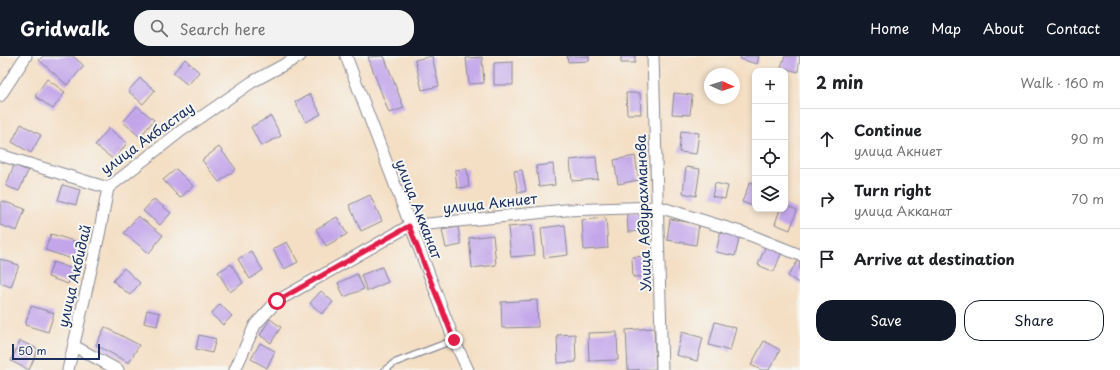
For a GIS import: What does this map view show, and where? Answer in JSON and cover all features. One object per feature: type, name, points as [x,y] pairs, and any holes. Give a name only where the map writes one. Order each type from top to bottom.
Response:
[{"type":"street","points":[[0,96],[26,56]]},
{"type":"street","name":"улица Акбастау","points":[[0,155],[108,188],[181,131],[252,82],[300,56]]},
{"type":"street","name":"улица Акканат","points":[[346,56],[409,226],[454,340],[468,370]]},
{"type":"street","name":"Улица Абдурахманова","points":[[653,56],[662,370]]},
{"type":"street","name":"улица Акбидай","points":[[68,370],[108,188]]},
{"type":"street","name":"улица Акниет","points":[[235,370],[255,325],[277,301],[409,226],[565,210],[658,207],[750,235],[800,255]]},
{"type":"street","points":[[74,346],[118,370]]},
{"type":"lane","points":[[385,370],[394,362],[454,340]]},
{"type":"building","points":[[43,56],[73,56],[84,66],[67,85],[39,60]]},
{"type":"building","points":[[384,56],[404,108],[389,113],[368,57]]},
{"type":"building","points":[[432,56],[439,86],[422,90],[415,60]]},
{"type":"building","points":[[567,56],[589,56],[589,61],[568,62]]},
{"type":"building","points":[[621,56],[635,56],[635,63],[621,63]]},
{"type":"building","points":[[741,56],[759,56],[757,64],[740,59]]},
{"type":"building","points":[[785,56],[800,56],[798,72],[781,67]]},
{"type":"building","points":[[482,57],[484,83],[469,84],[466,58]]},
{"type":"building","points":[[185,59],[199,72],[188,85],[173,73]]},
{"type":"building","points":[[513,62],[513,85],[494,85],[494,63]]},
{"type":"building","points":[[140,78],[155,90],[143,104],[128,91]]},
{"type":"building","points":[[47,79],[65,92],[53,109],[35,96]]},
{"type":"building","points":[[626,93],[640,93],[641,114],[627,114]]},
{"type":"building","points":[[674,93],[692,95],[690,115],[672,114]]},
{"type":"building","points":[[310,94],[321,114],[306,122],[295,102]]},
{"type":"building","points":[[137,106],[154,120],[140,137],[123,122]]},
{"type":"building","points":[[271,116],[281,136],[261,146],[251,127]]},
{"type":"building","points":[[21,124],[41,135],[31,153],[12,142]]},
{"type":"building","points":[[109,128],[127,143],[114,160],[95,145]]},
{"type":"building","points":[[681,131],[699,133],[696,154],[679,152]]},
{"type":"building","points":[[219,147],[236,169],[219,182],[202,160]]},
{"type":"building","points":[[635,156],[639,180],[618,184],[614,160]]},
{"type":"building","points":[[596,157],[598,179],[572,181],[570,160]]},
{"type":"building","points":[[553,164],[555,185],[539,187],[536,166]]},
{"type":"building","points":[[14,165],[28,171],[19,191],[6,186]]},
{"type":"building","points":[[686,167],[700,169],[696,196],[683,193]]},
{"type":"building","points":[[176,169],[193,186],[180,198],[163,180]]},
{"type":"building","points":[[467,169],[469,187],[457,188],[455,170]]},
{"type":"building","points":[[522,170],[526,191],[518,193],[514,171]]},
{"type":"building","points":[[750,182],[752,183],[752,206],[742,202]]},
{"type":"building","points":[[715,183],[728,186],[725,199],[712,196]]},
{"type":"building","points":[[63,185],[80,190],[76,205],[58,200]]},
{"type":"building","points":[[370,195],[382,221],[361,231],[349,205]]},
{"type":"building","points":[[154,199],[171,213],[160,225],[143,211]]},
{"type":"building","points":[[2,201],[25,209],[17,231],[0,225],[0,207]]},
{"type":"building","points":[[788,206],[797,210],[790,230],[775,224],[779,212],[788,212]]},
{"type":"building","points":[[644,212],[645,231],[628,232],[627,213]]},
{"type":"building","points":[[138,216],[163,235],[149,253],[124,233]]},
{"type":"building","points":[[337,217],[347,234],[326,246],[316,229]]},
{"type":"building","points":[[606,218],[608,248],[584,250],[582,220]]},
{"type":"building","points":[[670,219],[699,224],[696,245],[667,240]]},
{"type":"building","points":[[532,225],[535,255],[511,257],[508,227]]},
{"type":"building","points":[[565,225],[568,255],[544,258],[541,228]]},
{"type":"building","points":[[458,227],[461,245],[446,248],[442,230]]},
{"type":"building","points":[[721,230],[740,235],[735,256],[716,252]]},
{"type":"building","points":[[51,234],[87,245],[81,262],[45,250]]},
{"type":"building","points":[[493,235],[496,265],[472,268],[469,238]]},
{"type":"building","points":[[287,242],[298,262],[284,269],[273,249]]},
{"type":"building","points":[[766,245],[782,251],[774,272],[758,265]]},
{"type":"building","points":[[251,251],[263,270],[250,279],[238,259]]},
{"type":"building","points":[[649,256],[650,276],[633,277],[632,257]]},
{"type":"building","points":[[0,259],[19,265],[11,287],[0,283]]},
{"type":"building","points":[[799,259],[800,260],[800,284],[788,276]]},
{"type":"building","points":[[53,262],[73,269],[68,284],[48,277]]},
{"type":"building","points":[[231,264],[243,283],[230,292],[218,272]]},
{"type":"building","points":[[382,267],[388,282],[367,291],[361,275]]},
{"type":"building","points":[[124,268],[140,283],[130,295],[113,281]]},
{"type":"building","points":[[357,274],[364,289],[344,297],[338,283]]},
{"type":"building","points":[[321,291],[333,302],[322,314],[310,303]]},
{"type":"building","points":[[537,300],[538,327],[502,328],[501,302]]},
{"type":"building","points":[[220,304],[232,316],[223,325],[211,314]]},
{"type":"building","points":[[31,306],[54,313],[48,332],[25,325]]},
{"type":"building","points":[[147,310],[160,313],[157,326],[144,323]]},
{"type":"building","points":[[270,319],[281,327],[271,343],[260,335]]},
{"type":"building","points":[[715,322],[736,328],[730,351],[709,345]]},
{"type":"building","points":[[105,327],[139,345],[129,363],[96,345]]},
{"type":"building","points":[[654,328],[656,369],[628,370],[626,330]]},
{"type":"building","points":[[617,332],[618,360],[589,361],[588,333]]},
{"type":"building","points":[[682,332],[703,338],[697,361],[676,355]]},
{"type":"building","points":[[575,334],[576,362],[558,363],[557,335]]},
{"type":"building","points":[[199,335],[216,339],[212,353],[196,349]]},
{"type":"building","points":[[20,341],[38,349],[29,370],[11,361]]},
{"type":"building","points":[[764,341],[780,350],[769,370],[761,370],[751,365]]},
{"type":"building","points":[[260,343],[275,351],[267,368],[251,359]]},
{"type":"route","points":[[277,301],[409,226],[454,340]]}]
